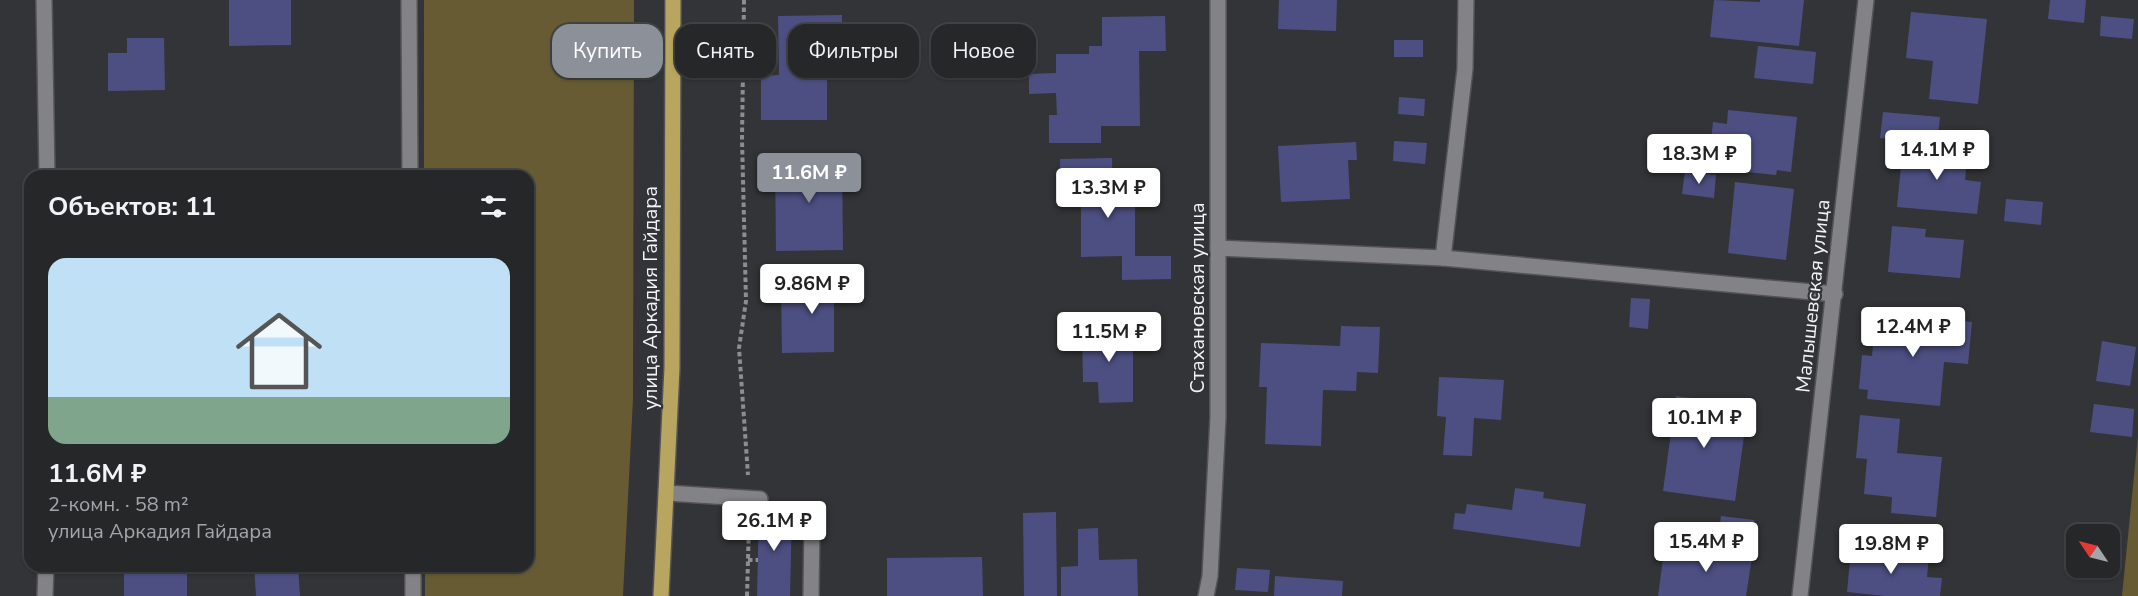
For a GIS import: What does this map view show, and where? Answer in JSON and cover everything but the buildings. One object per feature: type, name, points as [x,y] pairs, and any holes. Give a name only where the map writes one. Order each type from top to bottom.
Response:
[{"type":"main road","name":"улица Аркадия Гайдара","points":[[661,596],[672,368],[673,0]]},
{"type":"street","points":[[44,0],[47,170]]},
{"type":"street","points":[[409,0],[410,170]]},
{"type":"street","name":"Стахановская улица","points":[[1206,596],[1210,576],[1218,417],[1218,0]]},
{"type":"street","points":[[1443,258],[1465,69],[1466,0]]},
{"type":"street","name":"Малышевская улица","points":[[1800,596],[1866,0]]},
{"type":"street","points":[[1218,248],[1443,258],[1835,294]]},
{"type":"street","points":[[667,493],[760,499]]},
{"type":"street","points":[[812,521],[812,596]]},
{"type":"street","points":[[45,596],[46,572]]},
{"type":"street","points":[[413,572],[413,596]]},
{"type":"path","points":[[744,0],[742,139],[746,301],[740,348],[747,446]]},
{"type":"path","points":[[748,561],[758,560]]},
{"type":"shaded area","points":[[424,0],[634,0],[634,24],[552,24],[552,78],[634,78],[633,399],[623,596],[425,596],[425,572],[534,572],[534,170],[424,170]]},
{"type":"shaded area","points":[[2138,436],[2138,596],[2122,596]]}]
